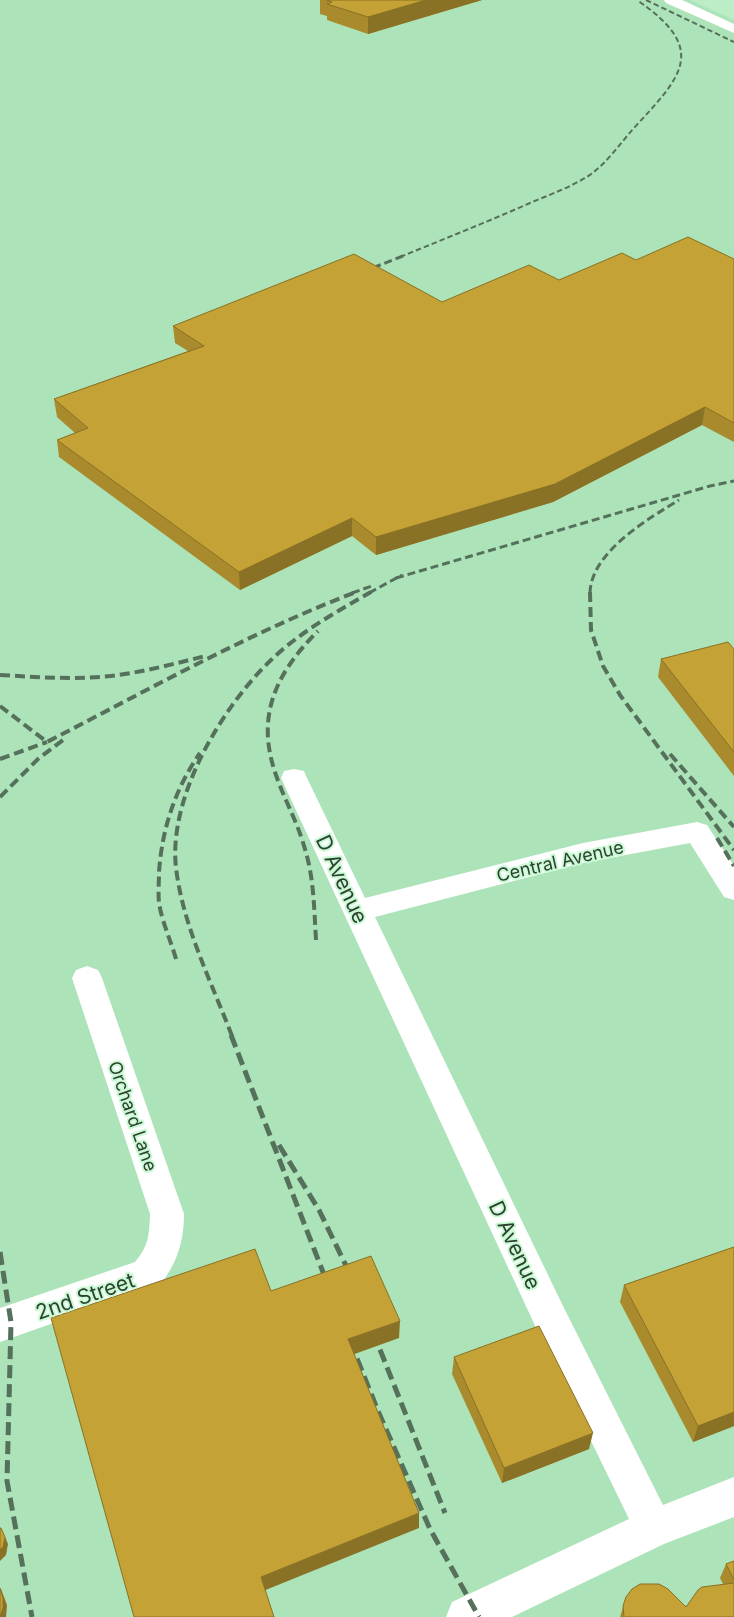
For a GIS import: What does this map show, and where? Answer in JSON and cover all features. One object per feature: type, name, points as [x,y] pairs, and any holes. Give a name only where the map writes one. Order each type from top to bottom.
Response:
[{"type":"street","points":[[671,0],[734,29]]},
{"type":"street","name":"D Avenue","points":[[294,778],[551,1320],[654,1528]]},
{"type":"street","name":"Central Avenue","points":[[357,911],[582,853],[696,832],[734,889]]},
{"type":"street","name":"Orchard Lane","points":[[87,978],[167,1214],[167,1238],[162,1256]]},
{"type":"street","name":"2nd Street","points":[[0,1325],[147,1274],[162,1256]]},
{"type":"street","points":[[474,1616],[654,1528],[734,1497]]},
{"type":"shaded area","points":[[0,0],[690,0],[734,20],[734,1617],[0,1617]]},
{"type":"building","points":[[327,0],[426,0],[368,17],[327,4],[332,2]]},
{"type":"building","points":[[688,237],[734,259],[734,423],[705,407],[555,484],[376,537],[352,518],[239,572],[57,440],[88,428],[54,399],[204,346],[173,326],[354,254],[442,302],[529,265],[559,280],[622,253],[636,260]]},
{"type":"building","points":[[728,642],[734,649],[734,752],[661,659]]},
{"type":"building","points":[[734,1247],[734,1412],[698,1426],[624,1285]]},
{"type":"building","points":[[255,1249],[271,1291],[371,1256],[400,1321],[348,1339],[419,1513],[261,1577],[274,1617],[134,1617],[51,1318]]},
{"type":"building","points":[[539,1326],[593,1433],[504,1468],[454,1357]]},
{"type":"building","points":[[0,1528],[5,1537],[3,1547],[0,1550]]},
{"type":"building","points":[[734,1561],[734,1580],[726,1564]]},
{"type":"building","points":[[734,1583],[734,1617],[624,1617],[623,1606],[626,1597],[632,1589],[640,1584],[659,1584],[668,1589],[686,1607],[702,1587]]},
{"type":"building","points":[[0,1588],[3,1608],[0,1617]]},
{"type":"railway","points":[[400,257],[572,185],[599,168],[611,155],[664,94],[675,79],[680,64],[680,49],[674,34],[660,18],[637,0]]},
{"type":"railway","points":[[646,0],[734,42]]},
{"type":"railway","points":[[362,272],[403,256]]},
{"type":"railway","points":[[397,578],[710,486],[734,481]]},
{"type":"railway","points":[[590,593],[593,578],[600,564],[610,551],[637,527],[679,500]]},
{"type":"railway","points":[[397,578],[402,575]]},
{"type":"railway","points":[[369,593],[397,578]]},
{"type":"railway","points":[[352,593],[372,586]]},
{"type":"railway","points":[[47,742],[161,682],[277,625],[356,592]]},
{"type":"railway","points":[[232,1036],[191,932],[176,868],[176,841],[181,812],[190,783],[202,755],[234,702],[271,660],[294,640],[371,592]]},
{"type":"railway","points":[[590,593],[591,630],[603,666],[620,695],[734,850]]},
{"type":"railway","points":[[316,940],[310,869],[298,828],[276,775],[270,754],[268,734],[269,715],[273,697],[281,679],[303,647],[318,631]]},
{"type":"railway","points":[[0,675],[69,678],[111,676],[147,670],[205,656]]},
{"type":"railway","points":[[0,706],[47,742]]},
{"type":"railway","points":[[0,797],[38,759],[63,740]]},
{"type":"railway","points":[[0,759],[47,742]]},
{"type":"railway","points":[[176,959],[159,903],[159,872],[163,840],[171,810],[183,781],[200,753]]},
{"type":"railway","points":[[670,754],[734,827]]},
{"type":"railway","points":[[717,838],[734,866]]},
{"type":"railway","points":[[231,1035],[328,1285]]},
{"type":"railway","points":[[279,1145],[319,1210],[352,1278]]},
{"type":"railway","points":[[0,1252],[11,1322],[7,1481],[32,1617]]},
{"type":"railway","points":[[373,1332],[445,1513]]},
{"type":"railway","points":[[350,1341],[378,1411],[430,1529],[479,1617]]}]
